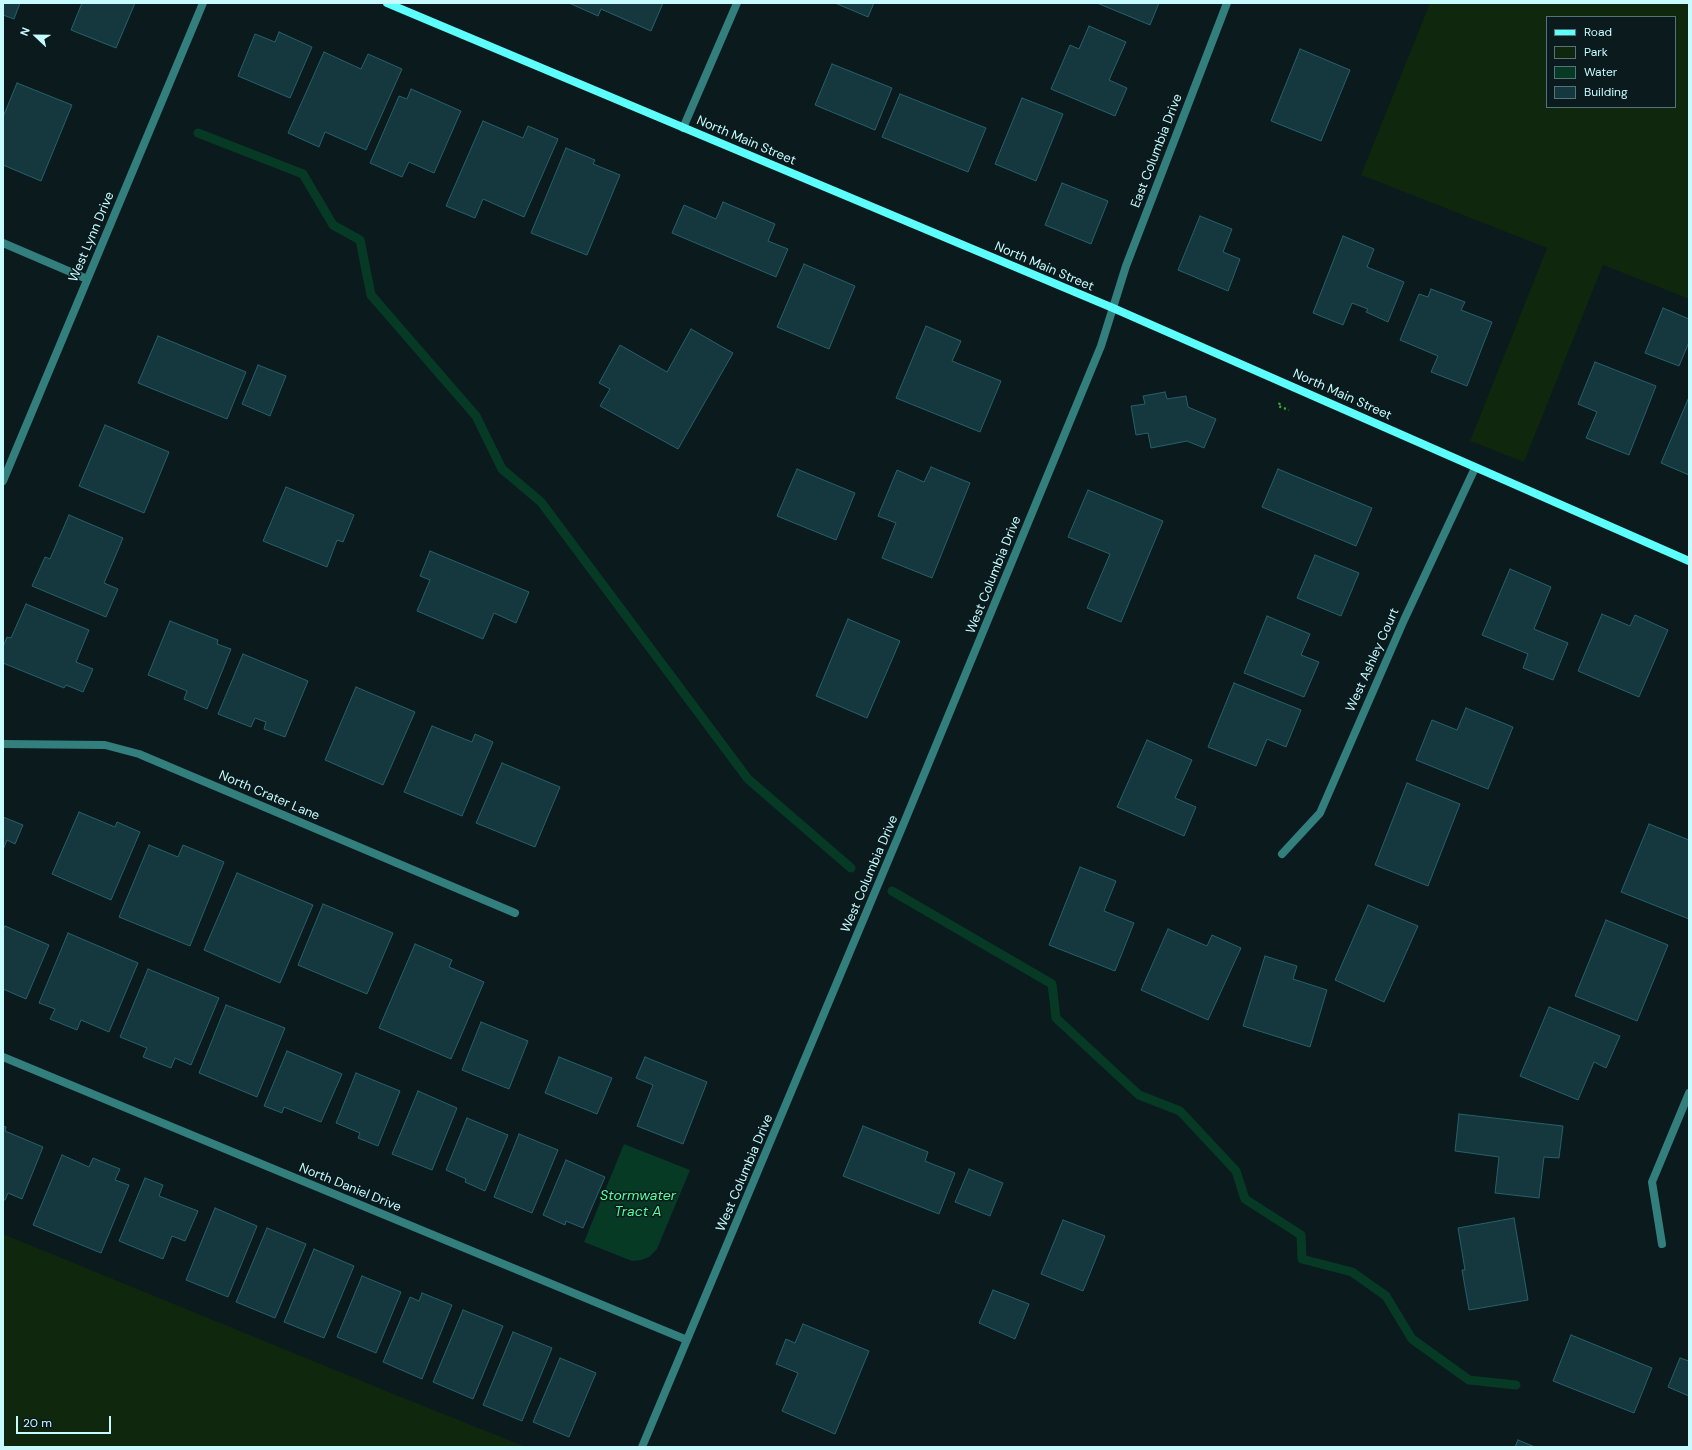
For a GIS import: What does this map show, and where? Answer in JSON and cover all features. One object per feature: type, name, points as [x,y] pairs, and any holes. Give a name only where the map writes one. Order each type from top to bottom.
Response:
[{"type":"street","name":"West Lynn Drive","points":[[3,481],[203,3]]},
{"type":"street","name":"North Main Street","points":[[387,3],[1113,308],[1689,561]]},
{"type":"street","points":[[682,128],[737,3]]},
{"type":"street","name":"East Columbia Drive","points":[[1113,308],[1126,266],[1227,3]]},
{"type":"street","points":[[3,243],[87,279]]},
{"type":"street","name":"West Columbia Drive","points":[[642,1447],[909,811],[1101,346],[1113,308]]},
{"type":"street","name":"West Ashley Court","points":[[1282,854],[1320,813],[1404,620],[1475,468]]},
{"type":"street","name":"North Crater Lane","points":[[3,744],[105,745],[139,754],[515,913]]},
{"type":"street","name":"North Daniel Drive","points":[[3,1057],[687,1340]]},
{"type":"street","points":[[1662,1244],[1652,1182],[1689,1092]]},
{"type":"green space","points":[[1430,3],[1689,3],[1689,299],[1603,265],[1524,462],[1470,441],[1547,248],[1361,175]]},
{"type":"green space","points":[[3,1234],[406,1399],[526,1447],[3,1447]]},
{"type":"water","name":"Stormwater Tract A","points":[[624,1144],[690,1170],[657,1249],[649,1257],[632,1261],[584,1242]]},
{"type":"building","points":[[3,3],[20,3],[14,19],[3,15]]},
{"type":"building","points":[[82,3],[135,3],[116,48],[71,30]]},
{"type":"building","points":[[569,3],[663,3],[651,31],[601,9],[598,16]]},
{"type":"building","points":[[835,3],[874,3],[868,17]]},
{"type":"building","points":[[1097,3],[1159,3],[1150,25]]},
{"type":"building","points":[[1089,26],[1126,42],[1109,80],[1127,88],[1115,116],[1051,89],[1070,45],[1079,49]]},
{"type":"building","points":[[279,32],[312,47],[290,98],[238,76],[255,34],[275,42]]},
{"type":"building","points":[[1300,49],[1350,70],[1321,141],[1271,121]]},
{"type":"building","points":[[324,52],[361,69],[368,54],[402,69],[366,150],[325,132],[319,147],[288,133]]},
{"type":"building","points":[[832,64],[892,88],[875,130],[815,105]]},
{"type":"building","points":[[17,83],[72,105],[41,181],[3,165],[3,117]]},
{"type":"building","points":[[411,89],[461,111],[434,173],[409,162],[402,177],[370,163],[399,96],[407,99]]},
{"type":"building","points":[[900,94],[986,128],[968,172],[882,137]]},
{"type":"building","points":[[1022,98],[1063,114],[1036,181],[995,164]]},
{"type":"building","points":[[483,121],[523,138],[528,126],[558,139],[524,217],[483,199],[475,218],[446,206]]},
{"type":"building","points":[[566,148],[595,160],[593,164],[620,175],[587,255],[531,233]]},
{"type":"building","points":[[1062,183],[1108,201],[1091,244],[1045,225]]},
{"type":"building","points":[[723,202],[775,224],[768,241],[788,249],[776,277],[672,233],[684,205],[716,219]]},
{"type":"building","points":[[1200,216],[1232,229],[1223,252],[1240,259],[1228,291],[1178,270]]},
{"type":"building","points":[[1343,236],[1374,249],[1367,267],[1404,282],[1388,322],[1366,312],[1368,309],[1352,303],[1343,325],[1313,313]]},
{"type":"building","points":[[804,264],[855,286],[829,349],[777,327]]},
{"type":"building","points":[[1431,289],[1465,302],[1461,310],[1492,322],[1467,386],[1431,372],[1438,356],[1400,340],[1419,294],[1428,297]]},
{"type":"building","points":[[1663,308],[1689,319],[1689,342],[1679,366],[1645,353]]},
{"type":"building","points":[[926,326],[961,341],[952,361],[1001,381],[980,432],[896,398]]},
{"type":"building","points":[[691,329],[733,353],[678,449],[600,406],[610,389],[599,383],[620,345],[667,372]]},
{"type":"building","points":[[158,336],[246,372],[227,419],[138,383]]},
{"type":"building","points":[[1595,362],[1656,386],[1629,455],[1586,438],[1597,412],[1578,404]]},
{"type":"building","points":[[258,365],[286,376],[270,416],[242,404]]},
{"type":"building","points":[[1165,392],[1167,399],[1186,396],[1188,407],[1216,419],[1204,448],[1187,441],[1151,448],[1148,433],[1136,435],[1131,406],[1145,404],[1143,396]]},
{"type":"building","points":[[1689,397],[1689,475],[1661,463]]},
{"type":"building","points":[[105,425],[169,452],[144,513],[79,486]]},
{"type":"building","points":[[931,467],[970,483],[932,578],[882,558],[896,523],[878,516],[897,470],[924,482]]},
{"type":"building","points":[[797,469],[855,493],[836,540],[777,516]]},
{"type":"building","points":[[1278,469],[1372,508],[1356,546],[1262,507]]},
{"type":"building","points":[[286,487],[354,515],[343,542],[337,540],[327,567],[263,541]]},
{"type":"building","points":[[1088,490],[1163,521],[1121,622],[1087,608],[1110,554],[1068,537]]},
{"type":"building","points":[[69,515],[123,538],[104,583],[118,589],[106,617],[32,586],[45,557],[50,559]]},
{"type":"building","points":[[430,551],[529,592],[516,623],[494,613],[483,639],[417,611],[430,580],[420,576]]},
{"type":"building","points":[[1315,555],[1359,573],[1341,616],[1297,598]]},
{"type":"building","points":[[1510,569],[1551,587],[1534,629],[1568,643],[1553,680],[1523,668],[1528,654],[1482,635]]},
{"type":"building","points":[[26,604],[89,630],[76,662],[93,669],[83,692],[66,685],[64,688],[3,663],[3,647],[7,637],[11,638]]},
{"type":"building","points":[[1602,614],[1630,626],[1635,615],[1668,630],[1639,697],[1578,671]]},
{"type":"building","points":[[1267,616],[1310,634],[1301,655],[1319,662],[1304,697],[1244,673]]},
{"type":"building","points":[[848,619],[900,641],[867,718],[816,696]]},
{"type":"building","points":[[170,621],[218,640],[217,644],[231,649],[207,709],[184,699],[187,691],[148,675]]},
{"type":"building","points":[[243,654],[308,681],[285,737],[264,729],[266,722],[255,718],[251,727],[218,714]]},
{"type":"building","points":[[1234,683],[1301,710],[1286,747],[1267,739],[1256,766],[1208,747]]},
{"type":"building","points":[[356,687],[415,712],[383,785],[325,760]]},
{"type":"building","points":[[1466,708],[1513,727],[1488,789],[1416,760],[1432,720],[1457,730]]},
{"type":"building","points":[[432,726],[472,742],[475,734],[493,742],[462,816],[404,792]]},
{"type":"building","points":[[1147,740],[1192,760],[1175,798],[1196,807],[1184,836],[1117,807]]},
{"type":"building","points":[[502,763],[560,787],[535,847],[476,823]]},
{"type":"building","points":[[1407,783],[1460,804],[1428,886],[1375,865]]},
{"type":"building","points":[[79,812],[115,827],[117,822],[140,832],[111,900],[52,874]]},
{"type":"building","points":[[3,817],[23,825],[15,844],[7,840],[3,850]]},
{"type":"building","points":[[1649,824],[1689,840],[1689,919],[1621,892]]},
{"type":"building","points":[[149,845],[178,857],[183,845],[224,862],[190,946],[119,917]]},
{"type":"building","points":[[1080,867],[1116,881],[1104,911],[1134,923],[1115,971],[1049,945]]},
{"type":"building","points":[[237,873],[313,905],[280,983],[204,950]]},
{"type":"building","points":[[323,904],[393,933],[367,994],[298,965]]},
{"type":"building","points":[[1368,905],[1418,926],[1384,1002],[1335,980]]},
{"type":"building","points":[[1606,920],[1668,945],[1637,1021],[1575,996]]},
{"type":"building","points":[[5,926],[49,945],[26,999],[3,989],[3,931]]},
{"type":"building","points":[[1168,929],[1207,946],[1212,935],[1241,948],[1208,1020],[1141,990]]},
{"type":"building","points":[[68,933],[138,963],[109,1032],[81,1020],[77,1030],[50,1019],[55,1009],[39,1003]]},
{"type":"building","points":[[415,944],[452,960],[449,967],[484,982],[451,1059],[379,1028]]},
{"type":"building","points":[[1265,956],[1297,966],[1293,979],[1327,990],[1310,1047],[1243,1026]]},
{"type":"building","points":[[148,969],[219,998],[191,1065],[175,1058],[171,1068],[143,1057],[147,1048],[120,1037]]},
{"type":"building","points":[[226,1005],[285,1028],[257,1097],[199,1073]]},
{"type":"building","points":[[1549,1007],[1620,1036],[1606,1068],[1594,1062],[1578,1100],[1520,1076]]},
{"type":"building","points":[[481,1022],[528,1041],[509,1089],[462,1070]]},
{"type":"building","points":[[287,1051],[342,1074],[321,1122],[284,1107],[282,1113],[264,1106]]},
{"type":"building","points":[[559,1057],[612,1078],[597,1114],[545,1093]]},
{"type":"building","points":[[645,1057],[707,1082],[683,1144],[637,1126],[653,1085],[636,1078]]},
{"type":"building","points":[[356,1073],[400,1091],[378,1146],[358,1138],[360,1133],[336,1123]]},
{"type":"building","points":[[418,1091],[457,1108],[432,1170],[392,1154]]},
{"type":"building","points":[[1459,1114],[1563,1126],[1559,1158],[1544,1157],[1539,1198],[1495,1193],[1499,1157],[1455,1151]]},
{"type":"building","points":[[467,1118],[508,1135],[485,1191],[465,1182],[466,1179],[446,1170]]},
{"type":"building","points":[[3,1126],[6,1127],[5,1131],[43,1147],[22,1199],[8,1193],[5,1200],[3,1200]]},
{"type":"building","points":[[863,1126],[928,1152],[925,1161],[955,1173],[939,1214],[843,1176]]},
{"type":"building","points":[[519,1134],[558,1150],[532,1213],[494,1197]]},
{"type":"building","points":[[62,1155],[89,1167],[93,1158],[120,1169],[115,1180],[129,1185],[101,1253],[33,1225]]},
{"type":"building","points":[[566,1160],[605,1177],[583,1228],[566,1221],[565,1225],[543,1215]]},
{"type":"building","points":[[969,1169],[1003,1183],[990,1216],[955,1202]]},
{"type":"building","points":[[145,1178],[163,1185],[159,1196],[198,1211],[185,1241],[172,1236],[163,1259],[119,1241]]},
{"type":"building","points":[[215,1208],[257,1226],[228,1297],[186,1280]]},
{"type":"building","points":[[1514,1218],[1528,1300],[1469,1310],[1462,1270],[1465,1270],[1458,1228]]},
{"type":"building","points":[[1063,1220],[1105,1236],[1083,1291],[1041,1274]]},
{"type":"building","points":[[267,1228],[306,1244],[275,1318],[236,1302]]},
{"type":"building","points":[[314,1249],[354,1266],[324,1338],[284,1322]]},
{"type":"building","points":[[362,1276],[401,1292],[376,1353],[337,1337]]},
{"type":"building","points":[[993,1290],[1029,1304],[1015,1339],[979,1323]]},
{"type":"building","points":[[422,1293],[452,1305],[422,1379],[383,1362],[410,1297],[419,1301]]},
{"type":"building","points":[[463,1310],[503,1326],[473,1399],[433,1382]]},
{"type":"building","points":[[803,1324],[869,1351],[835,1434],[782,1411],[798,1373],[776,1364],[786,1339],[795,1343]]},
{"type":"building","points":[[513,1332],[552,1348],[522,1421],[483,1405]]},
{"type":"building","points":[[1571,1335],[1652,1368],[1634,1413],[1553,1381]]},
{"type":"building","points":[[560,1358],[596,1373],[569,1437],[533,1422]]},
{"type":"building","points":[[1680,1358],[1689,1361],[1689,1396],[1668,1387]]},
{"type":"building","points":[[1518,1440],[1535,1447],[1515,1447]]},
{"type":"waterway","points":[[198,133],[303,174],[333,225],[360,240],[371,295],[476,416],[502,469],[541,502],[748,779],[851,868]]},
{"type":"waterway","points":[[892,891],[1052,984],[1056,1018],[1139,1095],[1180,1111],[1236,1171],[1245,1199],[1301,1235],[1302,1259],[1352,1272],[1386,1296],[1412,1339],[1469,1380],[1516,1385]]}]
